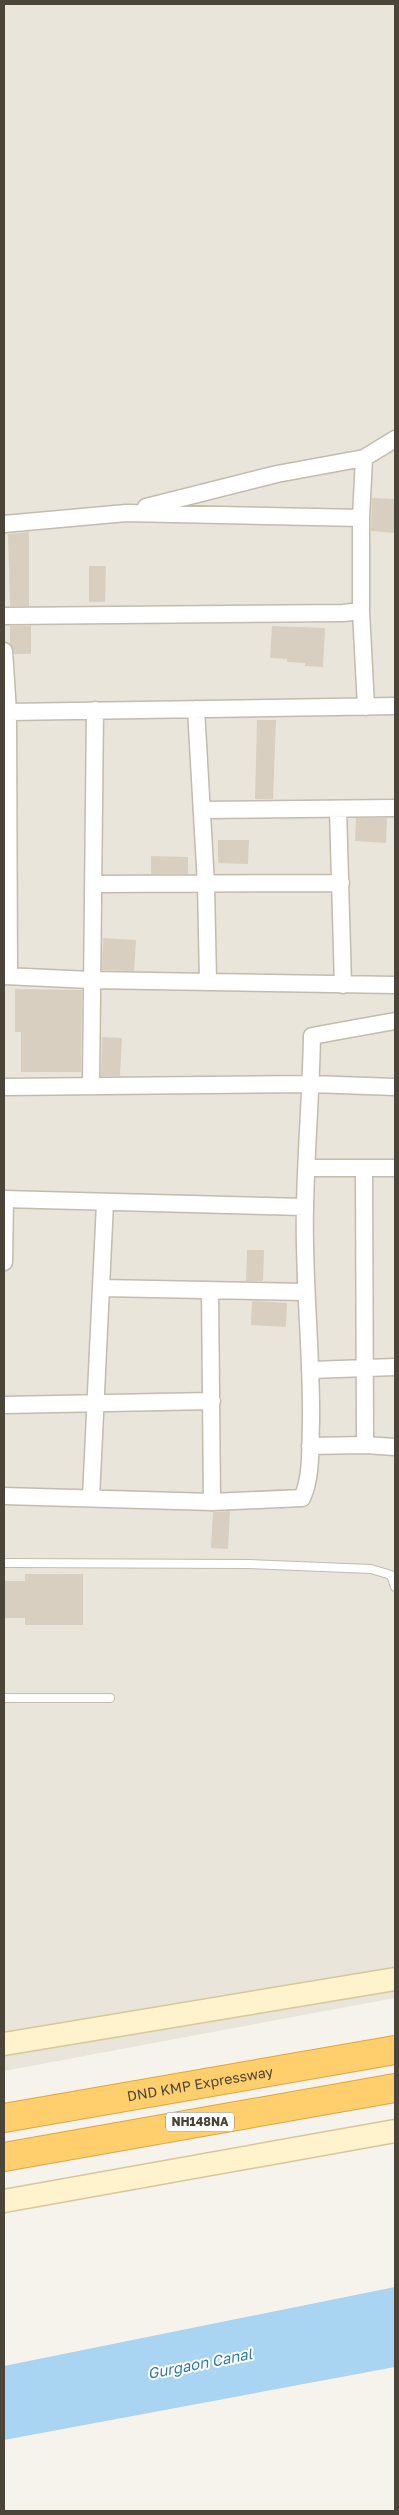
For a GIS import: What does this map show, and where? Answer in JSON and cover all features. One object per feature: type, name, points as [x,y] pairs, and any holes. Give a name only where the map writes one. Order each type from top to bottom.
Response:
[{"type":"highway","name":"DND KMP Expressway","points":[[4,2118],[395,2050]]},
{"type":"highway","name":"NH148NA","points":[[4,2157],[395,2088]]},
{"type":"street","points":[[126,513],[277,474],[364,458],[395,439]]},
{"type":"street","points":[[364,458],[361,518],[361,611],[366,707]]},
{"type":"street","points":[[4,524],[126,513],[361,518]]},
{"type":"street","points":[[4,616],[343,613],[361,611]]},
{"type":"street","points":[[4,651],[8,712],[6,976],[91,980],[395,985]]},
{"type":"street","points":[[8,712],[395,706]]},
{"type":"street","points":[[196,709],[203,810],[208,982]]},
{"type":"street","points":[[91,1086],[91,980],[95,884],[95,710]]},
{"type":"street","points":[[203,810],[395,808]]},
{"type":"street","points":[[338,809],[343,985]]},
{"type":"street","points":[[95,884],[341,883]]},
{"type":"street","points":[[4,1496],[212,1502],[302,1498],[306,1491],[310,1446],[311,1370],[306,1292],[305,1207],[312,1036],[395,1021]]},
{"type":"street","points":[[4,1087],[311,1084],[395,1087]]},
{"type":"street","points":[[307,1168],[395,1168]]},
{"type":"street","points":[[364,1168],[363,1367],[365,1445]]},
{"type":"street","points":[[4,1262],[4,1199],[305,1207]]},
{"type":"street","points":[[91,1498],[105,1203]]},
{"type":"street","points":[[102,1288],[306,1292]]},
{"type":"street","points":[[210,1290],[212,1502]]},
{"type":"street","points":[[311,1370],[395,1367]]},
{"type":"street","points":[[4,1406],[212,1401]]},
{"type":"street","points":[[310,1446],[365,1445],[395,1447]]},
{"type":"street","points":[[4,2044],[395,1979]]},
{"type":"street","points":[[4,2201],[395,2131]]},
{"type":"lane","points":[[4,1563],[248,1564],[371,1569],[391,1575],[395,1586]]},
{"type":"lane","points":[[4,1698],[110,1698]]},
{"type":"shaded area","points":[[4,4],[395,4],[395,1998],[4,2071]]},
{"type":"water","name":"Gurgaon Canal","points":[[395,2287],[395,2367],[4,2440],[4,2366]]},
{"type":"building","points":[[372,498],[395,499],[395,533],[371,531]]},
{"type":"building","points":[[29,532],[29,606],[10,606],[8,534]]},
{"type":"building","points":[[89,566],[106,566],[105,602],[89,602]]},
{"type":"building","points":[[10,626],[31,626],[31,654],[14,654],[10,643]]},
{"type":"building","points":[[272,626],[325,628],[323,667],[305,666],[305,663],[287,662],[287,659],[270,658]]},
{"type":"building","points":[[257,720],[276,720],[273,799],[255,799]]},
{"type":"building","points":[[356,818],[387,818],[386,843],[355,841]]},
{"type":"building","points":[[218,840],[249,840],[248,864],[218,863]]},
{"type":"building","points":[[151,856],[188,857],[188,874],[151,874]]},
{"type":"building","points":[[103,938],[136,940],[134,971],[102,970]]},
{"type":"building","points":[[15,989],[82,990],[81,1072],[21,1072],[21,1032],[15,1032]]},
{"type":"building","points":[[102,1037],[122,1038],[120,1076],[101,1076]]},
{"type":"building","points":[[247,1250],[264,1250],[263,1281],[246,1281]]},
{"type":"building","points":[[252,1301],[287,1303],[286,1327],[251,1325]]},
{"type":"building","points":[[230,1511],[228,1549],[211,1548],[213,1512]]},
{"type":"building","points":[[25,1574],[83,1574],[83,1625],[25,1625],[25,1618],[4,1618],[4,1581],[25,1581]]}]
